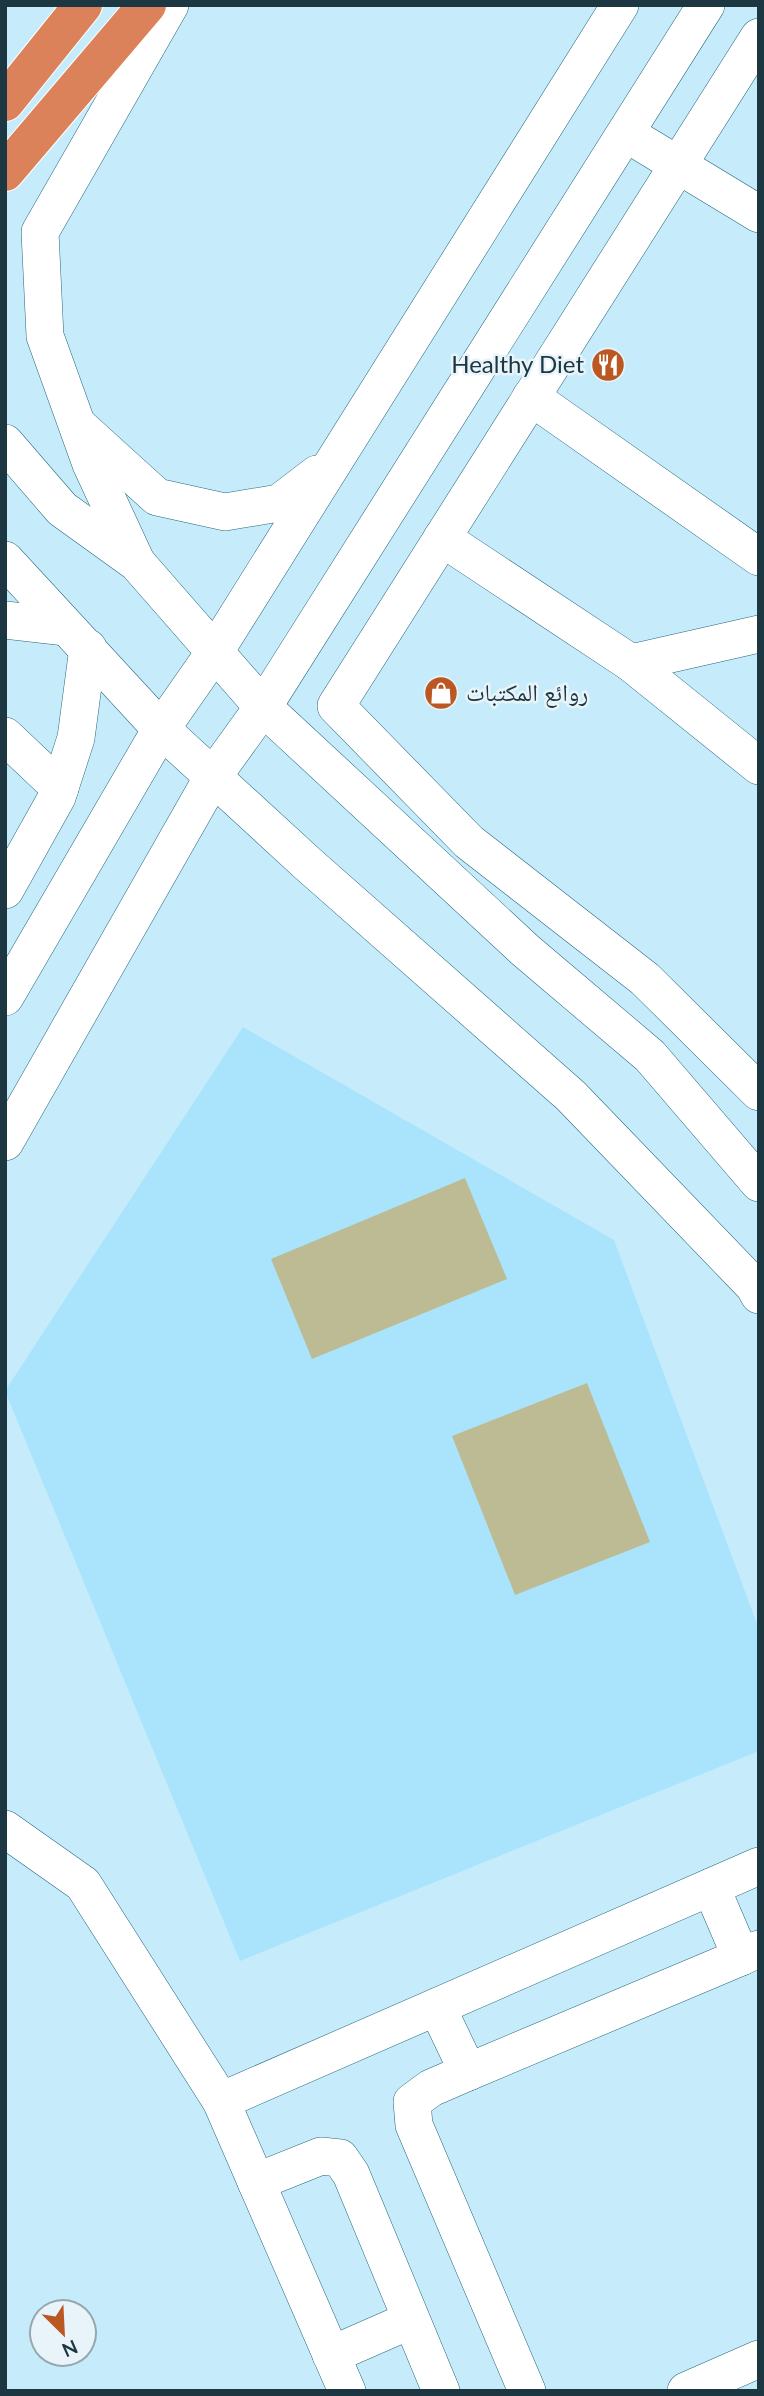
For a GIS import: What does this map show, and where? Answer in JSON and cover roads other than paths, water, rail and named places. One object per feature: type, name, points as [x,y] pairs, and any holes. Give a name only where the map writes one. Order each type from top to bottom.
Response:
[{"type":"highway","points":[[5,102],[83,5]]},
{"type":"highway","points":[[5,172],[147,5]]},
{"type":"street","points":[[137,563],[90,464],[45,336],[40,232],[170,5]]},
{"type":"street","points":[[5,998],[161,729],[214,653],[620,5]]},
{"type":"street","points":[[5,1142],[214,775],[262,707],[627,135],[706,5]]},
{"type":"street","points":[[759,37],[336,706],[470,842],[645,979],[759,1092]]},
{"type":"street","points":[[627,135],[759,214]]},
{"type":"street","points":[[531,397],[759,557]]},
{"type":"street","points":[[76,422],[157,497],[225,512],[279,503],[334,461]]},
{"type":"street","points":[[5,443],[62,509],[137,563],[262,707],[525,950],[650,1056],[759,1184]]},
{"type":"street","points":[[442,538],[631,663],[759,766]]},
{"type":"street","points":[[5,560],[161,729],[308,864],[571,1096],[759,1295]]},
{"type":"street","points":[[5,620],[77,638]]},
{"type":"street","points":[[631,663],[759,634]]},
{"type":"street","points":[[5,890],[60,788],[76,738],[77,638]]},
{"type":"street","points":[[5,736],[60,788]]},
{"type":"street","points":[[680,1091],[713,1047]]},
{"type":"street","points":[[5,1829],[83,1884],[221,2101],[346,2391]]},
{"type":"street","points":[[221,2101],[759,1866]]},
{"type":"street","points":[[527,2391],[414,2125],[412,2102],[431,2088],[750,1953],[711,1887]]},
{"type":"street","points":[[437,2007],[468,2072]]},
{"type":"street","points":[[256,2182],[321,2156],[340,2158],[351,2174],[441,2391]]},
{"type":"street","points":[[331,2355],[411,2320]]},
{"type":"street","points":[[686,2391],[759,2359]]},
{"type":"place","name":"Healthy Diet","points":[[608,365]]},
{"type":"place","name":"روائع المكتبات","points":[[441,693]]}]
